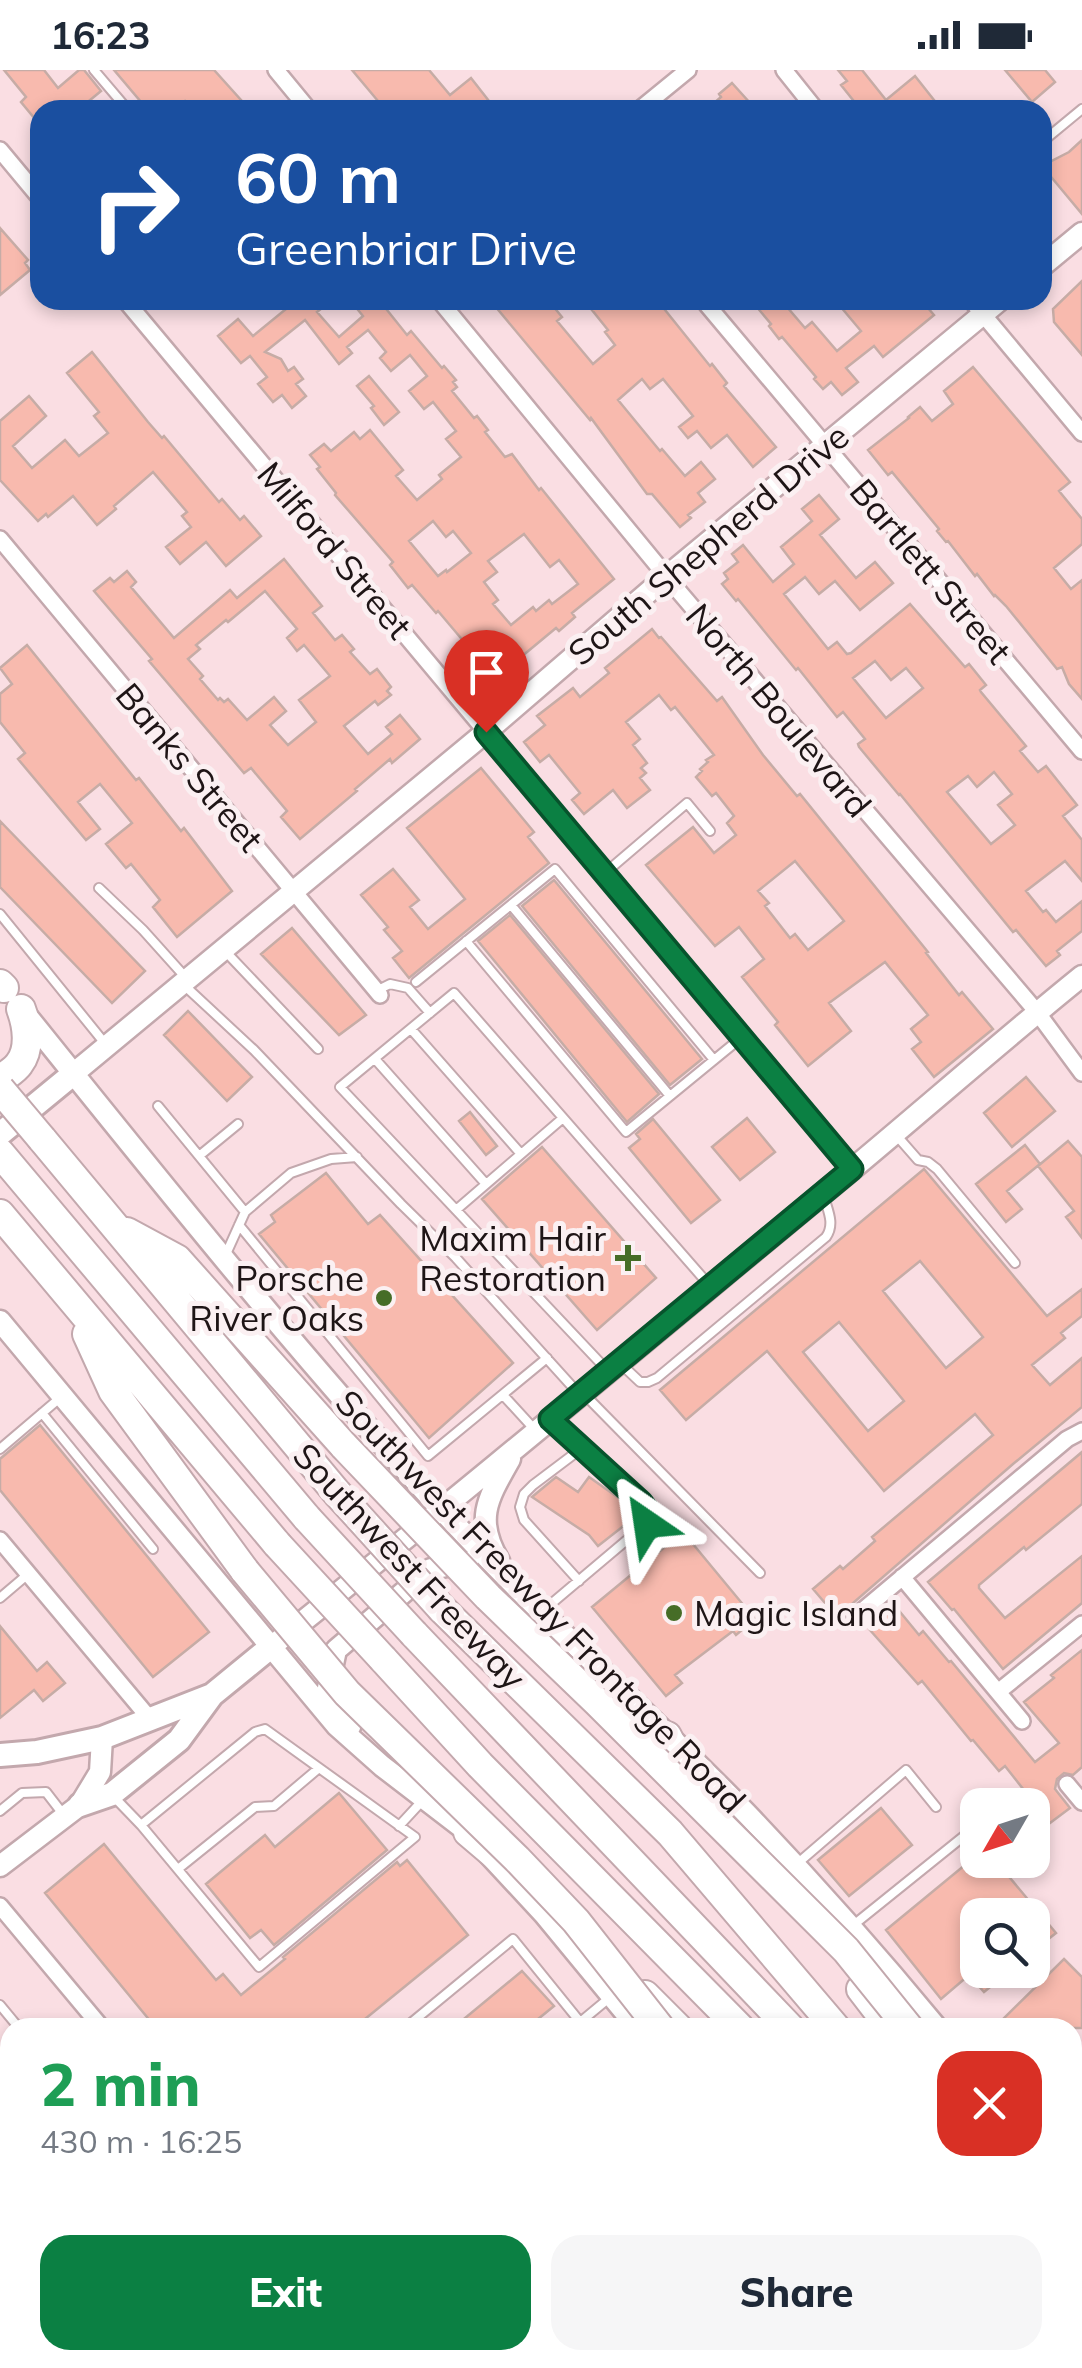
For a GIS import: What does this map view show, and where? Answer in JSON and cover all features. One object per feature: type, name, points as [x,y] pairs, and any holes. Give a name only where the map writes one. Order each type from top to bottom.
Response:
[{"type":"highway","points":[[0,1080],[20,1063],[26,1045],[26,1024],[6,991]]},
{"type":"highway","name":"Southwest Freeway","points":[[0,1090],[337,1493],[442,1610],[670,1834],[827,2018]]},
{"type":"highway","points":[[0,1153],[308,1518],[780,2018]]},
{"type":"highway","points":[[6,1221],[277,1544],[480,1764],[730,2018]]},
{"type":"highway","points":[[112,1224],[177,1259],[344,1446],[488,1596],[846,1950],[902,2018]]},
{"type":"highway","points":[[74,1305],[113,1391],[245,1571],[347,1693],[576,1921],[652,2018]]},
{"type":"highway","points":[[666,1736],[686,1773],[883,2018]]},
{"type":"highway","points":[[468,1832],[566,1916],[668,2018]]},
{"type":"main road","points":[[1052,258],[1082,233]]},
{"type":"main road","name":"South Shepherd Drive","points":[[0,1134],[826,446],[974,310]]},
{"type":"main road","points":[[72,1810],[112,1794],[179,1740],[212,1695],[443,1510],[1082,976]]},
{"type":"main road","name":"Southwest Freeway Frontage Road","points":[[6,991],[224,1259],[363,1422],[542,1612],[744,1812],[851,1926],[929,2018]]},
{"type":"main road","points":[[0,1321],[337,1726],[468,1832],[544,1914],[630,2018]]},
{"type":"main road","points":[[511,1580],[484,1525],[487,1501],[515,1449]]},
{"type":"main road","points":[[382,1766],[348,1724],[328,1688],[336,1650],[430,1569],[470,1561],[511,1580]]},
{"type":"main road","points":[[0,1755],[102,1738],[212,1695]]},
{"type":"main road","points":[[0,1866],[72,1810],[100,1772],[102,1738]]},
{"type":"street","points":[[276,70],[301,100]]},
{"type":"street","points":[[652,100],[688,70]]},
{"type":"street","points":[[784,70],[808,100]]},
{"type":"street","points":[[0,150],[30,186]]},
{"type":"street","name":"Milford Street","points":[[134,310],[852,1169]]},
{"type":"street","name":"North Boulevard","points":[[447,310],[666,576],[1037,1012],[1082,1073]]},
{"type":"street","name":"Bartlett Street","points":[[711,310],[1082,751]]},
{"type":"street","points":[[980,310],[1082,433]]},
{"type":"street","name":"Banks Street","points":[[0,539],[378,993]]},
{"type":"street","points":[[855,1616],[1067,1439],[1082,1431]]},
{"type":"street","points":[[0,1540],[150,1719]]},
{"type":"street","points":[[902,1577],[1022,1721]]},
{"type":"street","points":[[998,1692],[1082,1624]]},
{"type":"street","points":[[1067,1784],[1082,1802]]},
{"type":"street","points":[[0,1906],[87,2018]]},
{"type":"lane","points":[[94,70],[120,100]]},
{"type":"lane","points":[[1052,134],[1082,109]]},
{"type":"lane","points":[[604,873],[687,803],[710,831]]},
{"type":"lane","points":[[416,982],[555,869],[714,1060]]},
{"type":"lane","points":[[99,888],[142,930],[184,981],[456,1258],[547,1358],[760,1573]]},
{"type":"lane","points":[[511,905],[670,1096]]},
{"type":"lane","points":[[0,914],[107,1046]]},
{"type":"lane","points":[[466,941],[626,1132],[742,1037]]},
{"type":"lane","points":[[223,949],[318,1049]]},
{"type":"lane","points":[[378,993],[390,984],[408,988],[430,1013]]},
{"type":"lane","points":[[710,1286],[454,993],[340,1087],[456,1210],[613,1366],[640,1382],[657,1378],[826,1237],[831,1221],[823,1193]]},
{"type":"lane","points":[[411,1029],[521,1154]]},
{"type":"lane","points":[[375,1059],[486,1184]]},
{"type":"lane","points":[[158,1106],[245,1212]]},
{"type":"lane","points":[[456,1210],[563,1118]]},
{"type":"lane","points":[[199,1156],[238,1124]]},
{"type":"lane","points":[[894,1134],[918,1160],[937,1170],[1015,1262]]},
{"type":"lane","points":[[224,1259],[245,1212],[291,1173],[330,1159],[357,1158]]},
{"type":"lane","points":[[239,1225],[428,1456],[547,1358]]},
{"type":"lane","points":[[503,1395],[582,1448],[648,1511],[647,1524],[542,1612]]},
{"type":"lane","points":[[0,1449],[62,1396]]},
{"type":"lane","points":[[42,1413],[153,1549]]},
{"type":"lane","points":[[579,1580],[524,1520],[520,1507],[524,1494],[533,1485],[582,1448]]},
{"type":"lane","points":[[0,1598],[28,1574]]},
{"type":"lane","points":[[112,1794],[259,1967],[415,1837],[265,1729],[255,1732],[141,1825]]},
{"type":"lane","points":[[178,1870],[255,1807],[274,1806],[320,1768]]},
{"type":"lane","points":[[795,1866],[906,1770],[936,1807]]},
{"type":"lane","points":[[0,1811],[22,1793],[46,1792],[72,1810]]},
{"type":"lane","points":[[400,1826],[424,1799]]},
{"type":"lane","points":[[851,1926],[960,1839]]},
{"type":"lane","points":[[417,2018],[513,1939],[575,2018]]},
{"type":"lane","points":[[588,2018],[612,1996]]},
{"type":"building","points":[[4,70],[44,70],[58,88],[84,70],[101,91],[90,100],[30,100],[30,113],[21,102],[26,97]]},
{"type":"building","points":[[114,70],[214,70],[241,100],[139,100]]},
{"type":"building","points":[[352,70],[429,70],[450,95],[471,78],[488,100],[377,100]]},
{"type":"building","points":[[838,70],[862,70],[886,100],[853,100],[841,85],[847,81]]},
{"type":"building","points":[[1005,70],[1045,70],[1055,82],[1030,100]]},
{"type":"building","points":[[915,76],[934,100],[886,100]]},
{"type":"building","points":[[732,83],[747,100],[718,100]]},
{"type":"building","points":[[1082,140],[1082,214],[1052,178],[1052,161]]},
{"type":"building","points":[[0,228],[28,260],[25,263],[30,270],[0,295]]},
{"type":"building","points":[[1082,281],[1082,355],[1054,322],[1053,309]]},
{"type":"building","points":[[285,310],[320,310],[317,312],[339,337],[363,316],[358,310],[387,310],[407,335],[411,331],[456,380],[453,382],[457,387],[452,391],[474,418],[477,416],[505,457],[512,454],[614,579],[572,613],[575,617],[559,631],[556,628],[515,662],[523,672],[500,691],[438,611],[412,585],[408,588],[390,565],[393,562],[335,495],[310,455],[324,444],[331,451],[354,432],[360,439],[370,430],[403,470],[396,476],[417,500],[461,457],[446,439],[456,431],[433,402],[424,409],[409,391],[427,376],[410,355],[391,371],[380,358],[386,352],[368,330],[347,347],[352,353],[339,364],[305,320],[265,352],[281,359],[288,371],[294,367],[303,379],[296,384],[306,396],[292,408],[282,395],[273,402],[258,384],[267,377],[250,356],[241,363],[218,336],[238,319],[253,336]],"holes":[[[433,521],[446,537],[453,531],[471,553],[438,576],[409,541]],[[524,534],[550,567],[559,560],[578,584],[552,604],[549,600],[536,611],[533,607],[511,625],[493,604],[498,600],[484,582],[497,572],[488,561]]]},
{"type":"building","points":[[498,310],[556,310],[562,317],[557,321],[593,364],[615,345],[592,310],[665,310],[776,447],[753,467],[727,435],[711,448],[697,431],[688,438],[679,427],[693,416],[663,379],[650,389],[642,379],[618,400],[685,476],[701,462],[715,479],[698,493],[705,502],[680,527],[652,494],[647,494]]},
{"type":"building","points":[[759,310],[790,310],[805,328],[812,322],[837,351],[861,331],[843,310],[930,310],[934,315],[883,357],[874,346],[846,368],[858,382],[842,395],[831,382],[823,389],[782,337],[779,339]]},
{"type":"building","points":[[92,352],[219,502],[222,499],[240,520],[244,516],[261,536],[226,566],[206,542],[180,564],[166,547],[191,527],[182,516],[187,512],[153,472],[97,525],[73,496],[38,521],[0,480],[0,421],[29,396],[46,416],[13,446],[32,468],[65,440],[79,456],[108,433],[94,416],[99,412],[67,373]]},
{"type":"building","points":[[973,367],[1070,482],[1059,491],[1082,519],[1082,544],[1054,568],[1071,589],[1082,580],[1082,699],[1069,684],[1062,667],[1057,669],[1006,606],[946,542],[892,472],[888,475],[868,450],[920,407],[932,421],[953,404],[944,391]]},
{"type":"building","points":[[369,376],[399,412],[384,425],[357,386]]},
{"type":"building","points":[[819,495],[839,519],[820,535],[856,578],[875,562],[893,583],[860,610],[835,581],[819,594],[805,577],[784,594],[828,649],[837,642],[847,654],[851,653],[910,604],[986,685],[981,692],[1026,746],[1020,751],[1038,772],[1046,766],[1077,805],[1063,816],[1082,840],[1082,881],[1065,861],[1026,891],[1056,922],[1082,901],[1082,931],[1057,951],[1060,955],[1046,966],[1016,930],[1013,932],[859,747],[865,739],[843,712],[837,717],[722,584],[728,579],[724,573],[738,562],[732,554],[743,545],[773,582],[794,564],[781,547],[812,521],[802,509]],"holes":[[[875,661],[891,680],[906,668],[923,688],[886,718],[853,678]],[[994,772],[1012,794],[998,805],[1015,825],[991,844],[947,792],[968,776],[977,787]]]},
{"type":"building","points":[[284,559],[322,606],[313,613],[335,640],[342,635],[354,649],[350,652],[370,674],[377,669],[391,687],[387,691],[391,695],[378,705],[375,701],[344,726],[368,754],[392,734],[386,727],[400,715],[420,739],[392,763],[390,759],[300,839],[281,817],[287,811],[251,768],[244,773],[94,591],[127,571],[136,582],[131,587],[174,638],[230,590],[237,598]],"holes":[[[265,591],[297,629],[287,638],[297,651],[304,645],[330,676],[299,700],[316,722],[288,745],[270,725],[286,711],[274,697],[247,720],[228,699],[218,700],[188,659],[200,649],[196,645]]]},
{"type":"building","points":[[652,629],[661,637],[717,701],[722,697],[763,755],[797,796],[800,794],[959,995],[962,992],[993,1029],[934,1077],[912,1049],[921,1042],[911,1029],[928,1015],[885,962],[829,1003],[851,1031],[808,1066],[742,977],[764,959],[739,927],[715,946],[646,865],[693,827],[714,853],[736,835],[727,823],[734,816],[716,793],[712,796],[696,777],[706,760],[714,755],[675,707],[671,710],[659,695],[626,722],[640,739],[633,745],[647,763],[641,768],[646,773],[640,778],[650,790],[627,808],[613,790],[584,814],[572,800],[580,793],[549,755],[540,762],[524,742],[545,725],[537,716],[573,688],[580,697],[609,673],[605,668]],"holes":[[[795,861],[844,921],[808,950],[795,934],[790,938],[758,891]]]},
{"type":"building","points":[[27,645],[136,780],[139,778],[181,831],[184,828],[232,891],[177,937],[153,907],[160,900],[131,864],[126,868],[106,844],[132,823],[100,784],[78,802],[100,829],[86,840],[18,759],[25,753],[0,722],[0,694],[12,684],[0,668]]},
{"type":"building","points":[[481,768],[534,832],[528,837],[549,863],[409,978],[393,958],[402,951],[361,895],[393,869],[419,900],[410,907],[428,929],[465,899],[407,828]]},
{"type":"building","points":[[0,821],[145,971],[112,1003],[0,887]]},
{"type":"building","points":[[554,880],[702,1059],[670,1085],[522,906]]},
{"type":"building","points":[[510,915],[659,1094],[627,1122],[478,941]]},
{"type":"building","points":[[292,928],[366,1015],[339,1035],[261,954]]},
{"type":"building","points":[[188,1011],[252,1077],[227,1101],[164,1035]]},
{"type":"building","points":[[1026,1077],[1055,1111],[1012,1147],[984,1113]]},
{"type":"building","points":[[470,1112],[497,1146],[486,1155],[459,1121]]},
{"type":"building","points":[[747,1118],[775,1152],[740,1180],[712,1147]]},
{"type":"building","points":[[653,1119],[720,1200],[691,1223],[629,1148],[640,1139],[636,1134]]},
{"type":"building","points":[[1068,1141],[1082,1157],[1082,1238],[1066,1217],[1074,1211],[1038,1166]]},
{"type":"building","points":[[1025,1145],[1040,1164],[1007,1191],[1022,1209],[1006,1222],[976,1184]]},
{"type":"building","points":[[542,1147],[656,1278],[597,1330],[482,1199]]},
{"type":"building","points":[[924,1169],[1047,1316],[1082,1289],[1082,1316],[1061,1333],[1065,1338],[1032,1365],[1050,1385],[1082,1358],[1082,1407],[837,1617],[813,1589],[840,1566],[843,1569],[875,1541],[872,1537],[993,1435],[975,1414],[884,1491],[767,1351],[686,1420],[660,1390]],"holes":[[[920,1261],[983,1337],[946,1368],[883,1291]],[[839,1322],[904,1401],[868,1431],[803,1352]]]},
{"type":"building","name":"Porsche River Oaks","points":[[326,1173],[368,1224],[380,1215],[513,1363],[429,1438],[259,1234],[275,1222],[271,1215]]},
{"type":"building","points":[[40,1425],[209,1632],[153,1677],[0,1490],[0,1459]]},
{"type":"building","points":[[1082,1452],[1082,1504],[1026,1550],[1024,1547],[979,1588],[1005,1618],[1082,1556],[1082,1603],[1003,1669],[928,1582]]},
{"type":"building","points":[[556,1477],[578,1492],[589,1477],[640,1513],[598,1546],[589,1535],[532,1497]]},
{"type":"building","name":"Magic Island","points":[[683,1532],[755,1619],[675,1675],[682,1683],[666,1696],[592,1607]]},
{"type":"building","points":[[896,1607],[919,1635],[923,1631],[951,1661],[1035,1762],[1059,1743],[1024,1702],[1082,1650],[1082,1767],[1073,1775],[1064,1773],[1057,1779],[1055,1789],[1070,1808],[1050,1823],[1050,1788],[1022,1788],[1005,1766],[999,1771],[922,1681],[918,1684],[869,1629]]},
{"type":"building","points":[[0,1626],[37,1671],[47,1662],[65,1683],[43,1701],[34,1690],[0,1718]]},
{"type":"building","points":[[339,1793],[387,1850],[274,1945],[261,1930],[250,1938],[206,1884],[265,1835],[275,1847]]},
{"type":"building","points":[[881,1808],[912,1845],[849,1896],[818,1860]]},
{"type":"building","points":[[104,1844],[216,1980],[223,1974],[241,1995],[397,1862],[400,1866],[407,1860],[468,1935],[366,2018],[148,2018],[45,1893]]},
{"type":"building","points":[[960,1869],[960,1878],[1010,1878],[1027,1898],[960,1898],[960,1983],[941,1999],[886,1930]]},
{"type":"building","points":[[1064,1959],[1082,1977],[1082,2018],[1004,2018],[1035,1988],[1050,1988],[1050,1973]]},
{"type":"building","points":[[522,1971],[554,2006],[539,2018],[465,2018]]},
{"type":"place","name":"Maxim Hair Restoration","points":[[628,1258]]},
{"type":"place","name":"Porsche River Oaks","points":[[384,1298]]},
{"type":"place","name":"Magic Island","points":[[674,1613]]},
{"type":"route","points":[[486,732],[852,1169],[550,1419],[641,1502],[648,1511],[647,1524]]}]
